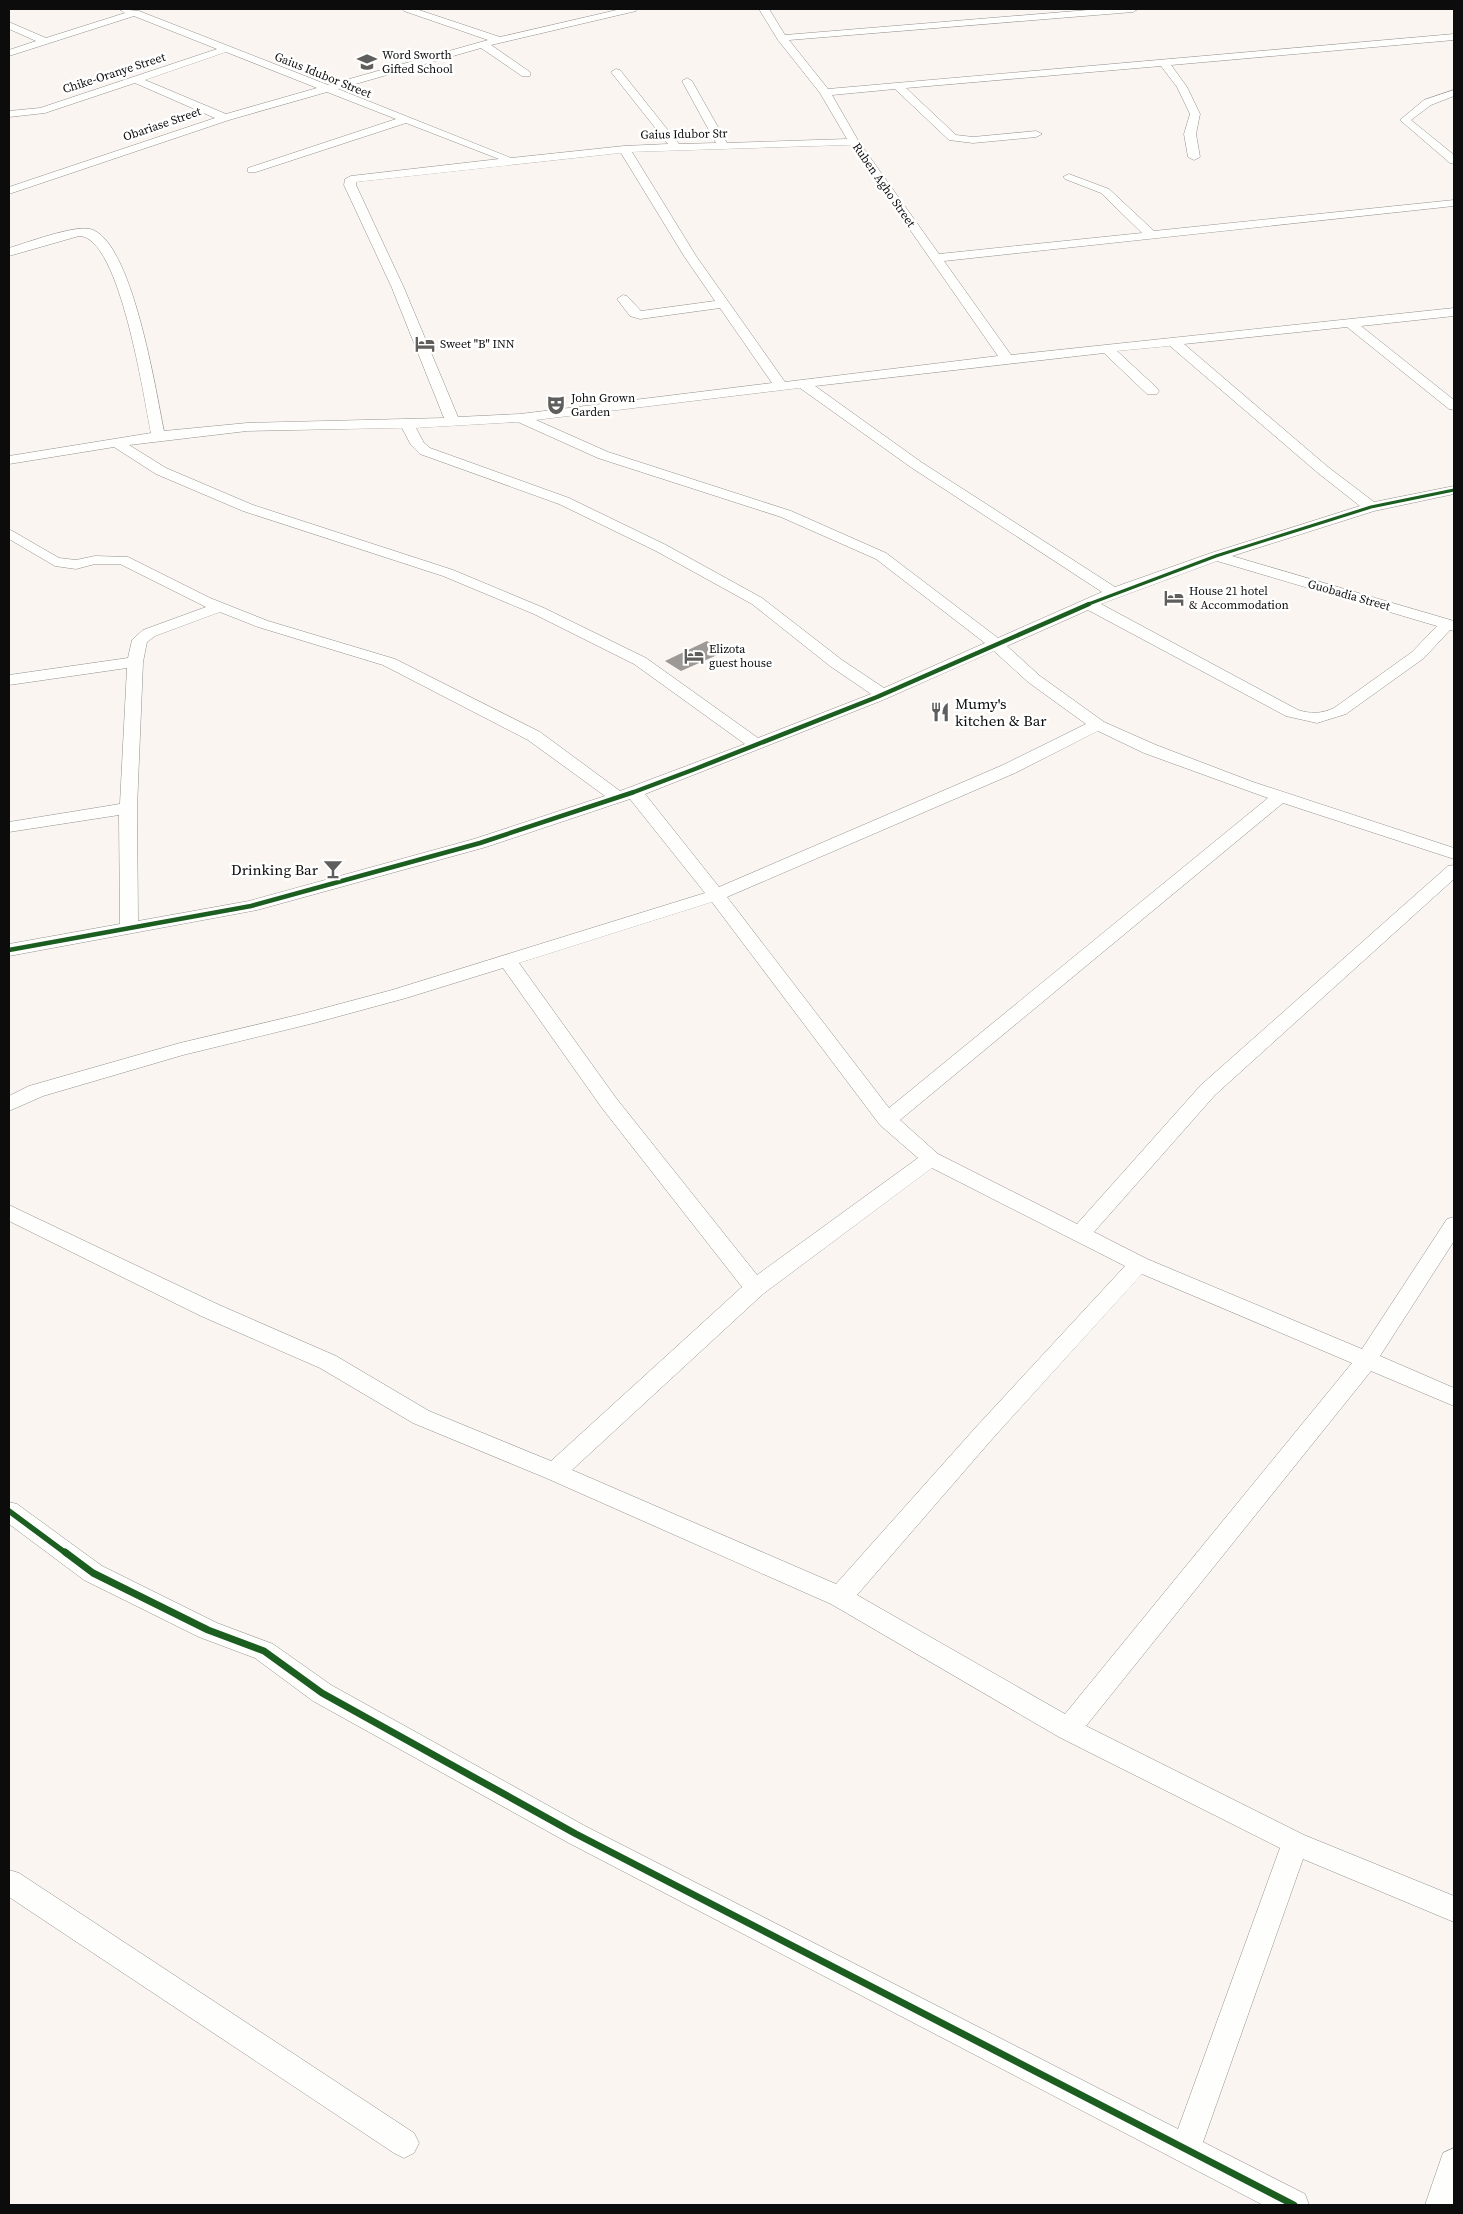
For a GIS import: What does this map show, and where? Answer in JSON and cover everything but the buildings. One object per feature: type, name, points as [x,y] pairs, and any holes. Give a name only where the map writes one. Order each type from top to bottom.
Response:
[{"type":"street","name":"Gaius Idubor Street","points":[[124,9],[490,154],[514,161]]},
{"type":"street","points":[[407,9],[499,40]]},
{"type":"street","name":"Obariase Street","points":[[9,191],[225,118],[482,44],[627,9]]},
{"type":"street","name":"Ruben Agho Street","points":[[764,9],[782,38],[825,92],[854,142],[1007,358]]},
{"type":"street","points":[[782,38],[1127,9]]},
{"type":"street","points":[[9,53],[135,13]]},
{"type":"street","points":[[9,26],[45,41]]},
{"type":"street","points":[[825,92],[1454,37]]},
{"type":"street","points":[[482,44],[526,74]]},
{"type":"street","name":"Chike-Oranye Street","points":[[9,114],[41,111],[226,49]]},
{"type":"street","points":[[1164,62],[1182,87],[1195,114],[1190,134],[1194,157]]},
{"type":"street","points":[[616,72],[675,146]]},
{"type":"street","points":[[135,79],[225,118]]},
{"type":"street","points":[[687,81],[724,147]]},
{"type":"street","points":[[899,87],[953,138],[973,140],[1036,134]]},
{"type":"street","points":[[1454,93],[1432,99],[1415,109],[1405,120],[1454,161]]},
{"type":"street","points":[[252,170],[404,120]]},
{"type":"street","name":"Gaius Idubor Str","points":[[453,422],[398,288],[350,182],[359,177],[624,149],[854,142]]},
{"type":"street","points":[[624,149],[690,256],[780,385]]},
{"type":"street","points":[[1069,177],[1104,191],[1152,236]]},
{"type":"street","points":[[936,258],[1454,203]]},
{"type":"street","points":[[9,252],[78,232],[88,232],[101,241],[113,263],[137,326],[158,436]]},
{"type":"street","points":[[623,299],[634,313],[640,314],[723,304]]},
{"type":"street","points":[[9,460],[158,436],[247,427],[407,424],[520,418],[1007,358],[1454,312]]},
{"type":"street","points":[[1350,323],[1454,406]]},
{"type":"street","points":[[1173,342],[1323,470],[1371,507]]},
{"type":"street","points":[[1106,348],[1152,391]]},
{"type":"street","points":[[802,382],[830,404],[971,500],[1114,593]]},
{"type":"street","points":[[520,418],[602,455],[726,493],[842,538],[881,556],[996,644],[1034,679],[1098,725],[1150,749],[1281,796],[1454,854]]},
{"type":"street","points":[[407,424],[418,445],[425,451],[564,501],[661,548],[757,601],[836,664],[882,694]]},
{"type":"street","points":[[117,443],[161,471],[248,508],[448,573],[539,611],[640,661],[756,744]]},
{"type":"street","points":[[9,950],[251,906],[320,889],[480,843],[626,795],[882,694],[1114,593],[1216,556],[1371,507],[1454,490]]},
{"type":"street","points":[[9,533],[55,562],[65,565],[108,559],[123,560],[221,607],[263,624],[389,662],[534,736],[626,795],[716,895],[887,1120],[931,1159],[1139,1264],[1454,1397]]},
{"type":"street","name":"Guobadia Street","points":[[1216,556],[1450,625]]},
{"type":"street","points":[[1089,604],[1292,713],[1316,719],[1327,718],[1340,711],[1418,655],[1450,625]]},
{"type":"street","points":[[129,929],[128,808],[135,662],[140,640],[149,633],[221,607]]},
{"type":"street","points":[[9,680],[135,662]]},
{"type":"street","points":[[9,1104],[36,1091],[180,1049],[307,1019],[399,994],[716,895],[840,840],[1010,769],[1098,725]]},
{"type":"street","points":[[887,1120],[1281,796]]},
{"type":"street","points":[[9,827],[128,808]]},
{"type":"street","points":[[1079,1235],[1208,1090],[1454,870]]},
{"type":"street","points":[[507,960],[609,1103],[755,1288]]},
{"type":"street","points":[[554,1472],[755,1288],[931,1159]]},
{"type":"street","points":[[9,1212],[209,1310],[328,1362],[421,1417],[554,1472],[840,1597],[1068,1729],[1295,1843],[1454,1910]]},
{"type":"street","points":[[1068,1729],[1357,1374],[1454,1224]]},
{"type":"street","points":[[840,1597],[985,1432],[1139,1264]]},
{"type":"street","points":[[9,1511],[92,1573],[208,1630],[264,1651],[322,1693],[576,1834],[1294,2205]]},
{"type":"street","points":[[1186,2148],[1295,1843]]},
{"type":"street","points":[[9,1882],[404,2143]]},
{"type":"street","points":[[1440,2205],[1454,2163]]},
{"type":"cycle path","points":[[9,950],[251,906],[480,843],[634,792],[695,769],[877,697],[1113,593],[1216,556],[1371,507],[1454,490]]},
{"type":"cycle path","points":[[9,1511],[93,1573],[208,1630],[264,1651],[322,1693],[576,1834],[1294,2205]]},
{"type":"place","name":"Word Sworth Gifted School","points":[[367,62]]},
{"type":"place","name":"Sweet \"B\" INN","points":[[425,344]]},
{"type":"place","name":"John Grown Garden","points":[[556,405]]},
{"type":"place","name":"House 21 hotel & Accommodation","points":[[1174,598]]},
{"type":"place","name":"Elizota guest house","points":[[694,656]]},
{"type":"place","name":"Mumy's kitchen & Bar","points":[[940,712]]},
{"type":"place","name":"Drinking Bar","points":[[333,869]]}]
